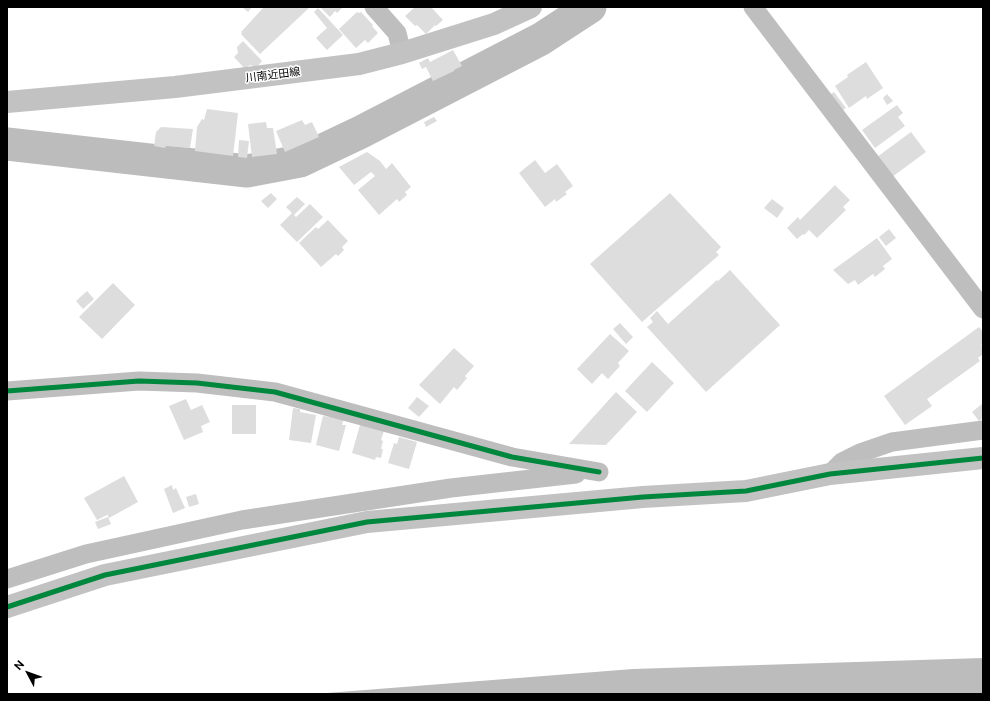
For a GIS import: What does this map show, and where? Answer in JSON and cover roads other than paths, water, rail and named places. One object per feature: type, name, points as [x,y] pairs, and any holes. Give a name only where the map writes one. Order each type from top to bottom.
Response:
[{"type":"street","points":[[374,7],[397,33],[402,53]]},
{"type":"street","name":"川南近田線","points":[[7,102],[175,87],[359,64],[402,53],[494,24],[530,7]]},
{"type":"street","points":[[753,7],[983,309]]},
{"type":"street","points":[[7,391],[139,381],[197,383],[275,392],[512,457],[599,472],[451,488],[242,520],[86,554],[7,579]]},
{"type":"street","points":[[830,474],[842,462],[860,452],[892,442],[983,430]]},
{"type":"street","points":[[7,606],[105,575],[367,522],[643,497],[746,491],[830,474],[983,458]]},
{"type":"waterway","points":[[7,144],[247,171],[300,161],[361,132],[541,39],[590,7]]}]
